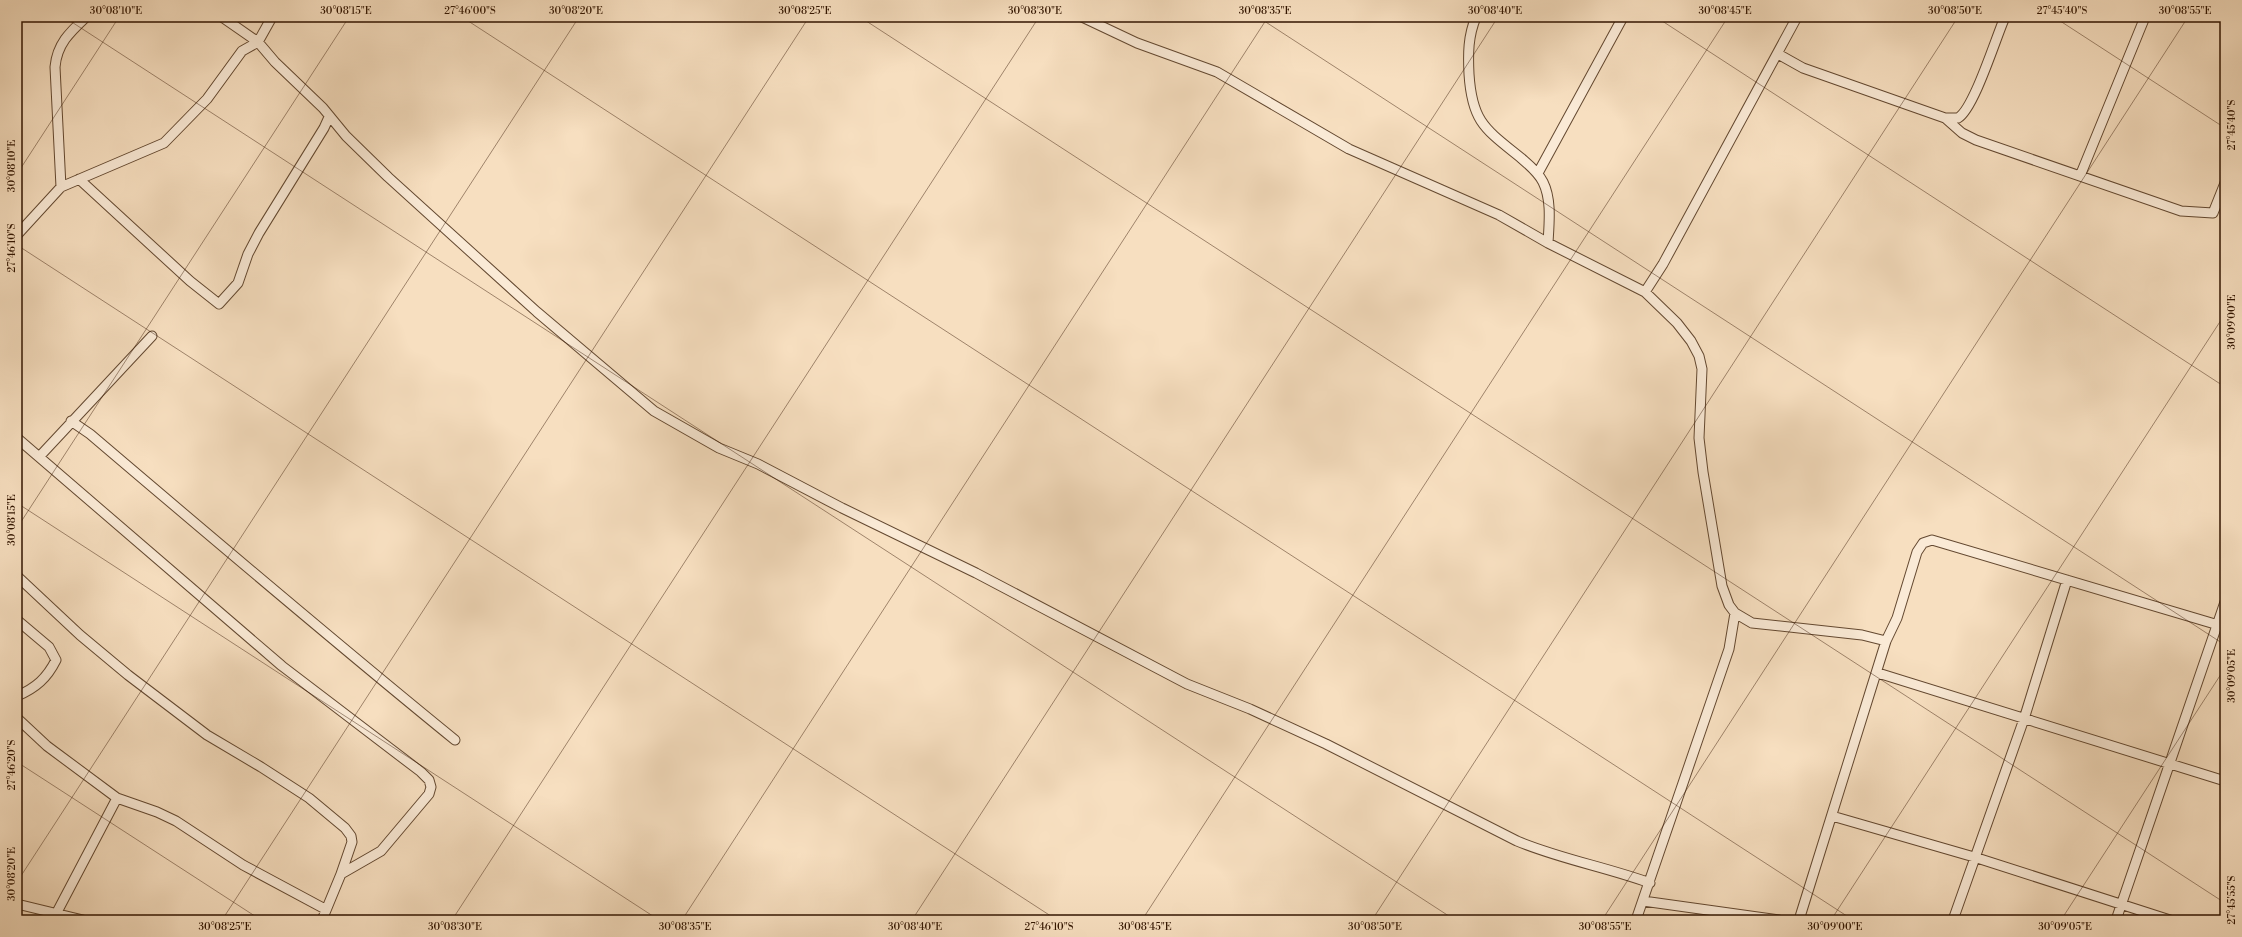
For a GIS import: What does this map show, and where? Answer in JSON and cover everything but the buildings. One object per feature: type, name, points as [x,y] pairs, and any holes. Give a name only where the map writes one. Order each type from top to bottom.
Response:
[{"type":"street","points":[[61,187],[55,67],[56,54],[65,37],[86,17]]},
{"type":"street","points":[[222,17],[258,42],[275,62],[323,108],[329,117],[388,177],[503,282],[631,394],[659,414],[720,448],[758,464],[842,508],[976,573],[1187,684],[1250,709],[1326,744],[1517,841],[1544,852],[1596,865],[1650,883]]},
{"type":"street","points":[[17,235],[61,187],[164,143],[207,99],[242,51],[258,42],[272,17]]},
{"type":"street","points":[[1082,17],[1137,43],[1217,72],[1349,149],[1499,215],[1548,243],[1632,284],[1644,292],[1677,323],[1691,341],[1699,356],[1702,369],[1699,438],[1703,472],[1722,586],[1728,605],[1735,613],[1752,623],[1862,634],[1886,641]]},
{"type":"street","points":[[1476,17],[1469,41],[1470,94],[1474,110],[1482,125],[1538,173],[1547,194],[1549,218],[1548,243]]},
{"type":"street","points":[[1538,173],[1623,17]]},
{"type":"street","points":[[1644,292],[1663,264],[1797,17]]},
{"type":"street","points":[[1778,54],[1803,68],[1945,118],[1958,118],[1968,108],[2005,17]]},
{"type":"street","points":[[2080,176],[2109,100],[2145,17]]},
{"type":"street","points":[[79,179],[190,281],[219,304],[238,284],[253,244],[324,128],[329,117]]},
{"type":"street","points":[[1945,118],[1962,133],[1976,140],[2181,211],[2213,213],[2225,183]]},
{"type":"street","points":[[39,457],[152,336]]},
{"type":"street","points":[[72,421],[90,434],[272,586],[332,640],[456,740]]},
{"type":"street","points":[[17,438],[276,661],[421,772],[429,780],[431,787],[429,794],[381,851],[341,874]]},
{"type":"street","points":[[1799,920],[1878,673],[1886,641],[1897,618],[1917,552],[1923,542],[1928,540],[1937,540],[2221,625]]},
{"type":"street","points":[[17,576],[80,635],[128,675],[206,735],[261,767],[309,798],[345,828],[351,836],[352,842],[341,874],[325,909],[322,920]]},
{"type":"street","points":[[1953,920],[2024,719],[2067,580]]},
{"type":"street","points":[[2116,920],[2122,906],[2169,763],[2221,625],[2225,602]]},
{"type":"street","points":[[1636,920],[1650,883],[1728,649],[1735,613]]},
{"type":"street","points":[[17,620],[49,647],[56,660],[50,673],[33,689],[17,696]]},
{"type":"street","points":[[1878,673],[2225,781]]},
{"type":"street","points":[[17,718],[47,746],[117,798],[157,812],[176,821],[244,865],[325,909]]},
{"type":"street","points":[[56,914],[117,798]]},
{"type":"street","points":[[1832,816],[1974,857],[2122,906],[2170,920]]},
{"type":"street","points":[[1643,901],[1779,920]]},
{"type":"street","points":[[17,904],[83,920]]}]
